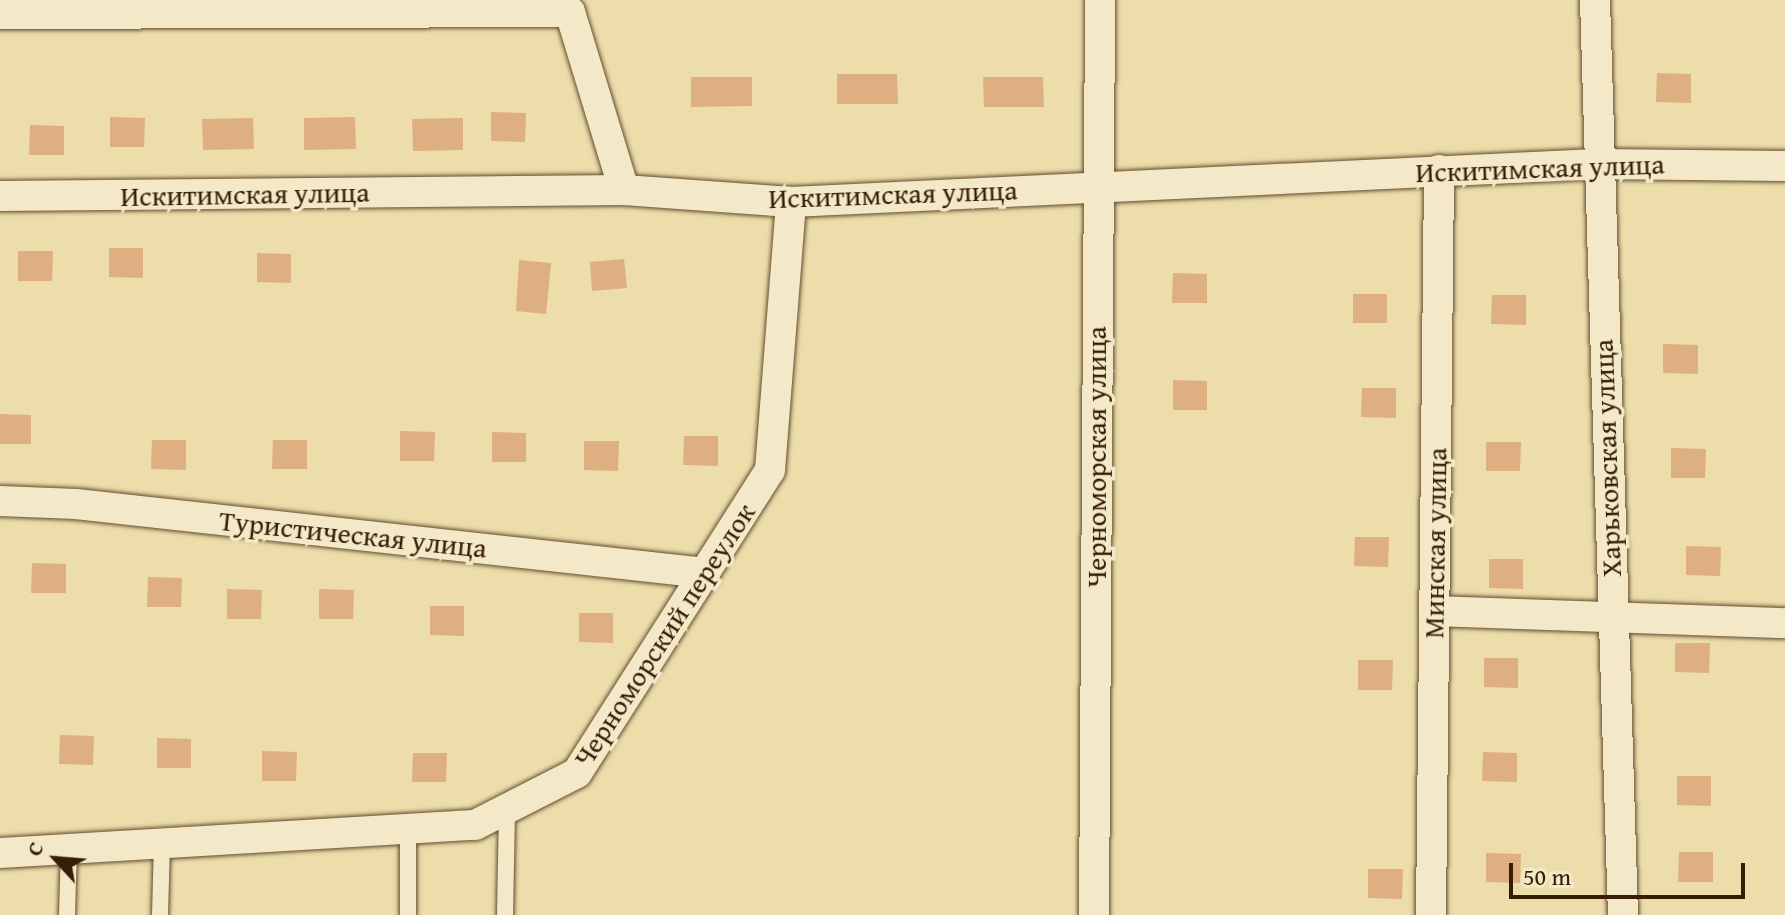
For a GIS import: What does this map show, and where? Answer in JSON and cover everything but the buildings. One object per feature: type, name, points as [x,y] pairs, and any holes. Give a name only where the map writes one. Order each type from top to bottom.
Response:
[{"type":"street","name":"Черноморская улица","points":[[1094,915],[1100,0]]},
{"type":"street","name":"Харьковская улица","points":[[1595,0],[1596,164],[1623,915]]},
{"type":"street","points":[[0,14],[570,12],[624,190]]},
{"type":"street","name":"Искитимская улица","points":[[0,196],[624,190],[791,202],[1596,164],[1785,166]]},
{"type":"street","name":"Минская улица","points":[[1431,915],[1439,170]]},
{"type":"street","name":"Черноморский переулок","points":[[0,853],[475,825],[577,773],[770,470],[791,202]]},
{"type":"street","name":"Туристическая улица","points":[[0,501],[91,506],[705,573]]},
{"type":"street","points":[[1434,611],[1785,623]]},
{"type":"lane","points":[[505,915],[507,809]]},
{"type":"lane","points":[[408,829],[408,915]]},
{"type":"lane","points":[[160,915],[162,843]]},
{"type":"lane","points":[[67,915],[69,849]]}]
